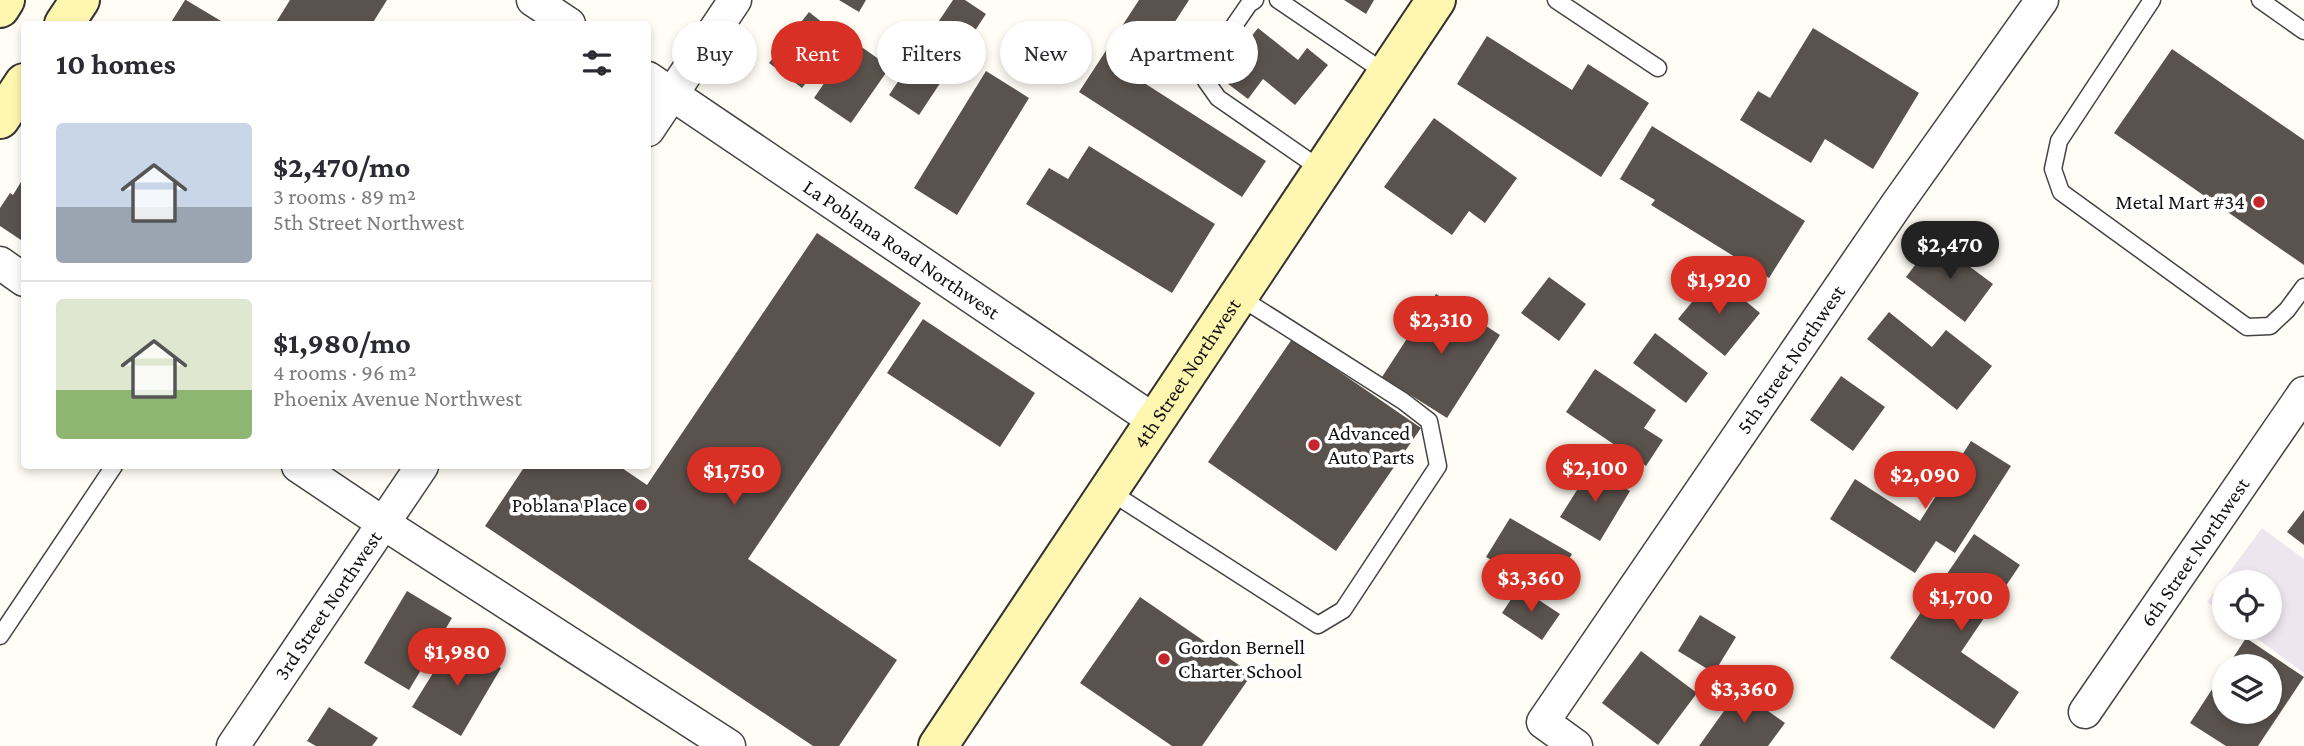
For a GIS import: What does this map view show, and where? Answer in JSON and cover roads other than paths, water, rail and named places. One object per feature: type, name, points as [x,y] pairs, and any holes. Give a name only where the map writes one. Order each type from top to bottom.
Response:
[{"type":"main road","points":[[0,8],[5,0]]},
{"type":"main road","points":[[66,21],[80,0]]},
{"type":"main road","name":"4th Street Northwest","points":[[938,746],[1436,0]]},
{"type":"main road","points":[[0,119],[21,88]]},
{"type":"street","points":[[533,0],[564,21]]},
{"type":"street","points":[[651,118],[659,86],[735,0]]},
{"type":"street","name":"5th Street Northwest","points":[[1576,746],[1544,722],[1883,224],[2042,0]]},
{"type":"street","name":"La Poblana Road Northwest","points":[[659,86],[1155,421]]},
{"type":"street","points":[[0,263],[21,278]]},
{"type":"street","name":"6th Street Northwest","points":[[2085,712],[2304,393]]},
{"type":"street","points":[[302,469],[729,746]]},
{"type":"street","name":"3rd Street Northwest","points":[[233,746],[420,469]]},
{"type":"lane","points":[[1255,0],[1249,4],[1207,65],[1206,81],[1218,98],[1322,170]]},
{"type":"lane","points":[[1278,0],[1387,74]]},
{"type":"lane","points":[[1556,0],[1658,68]]},
{"type":"lane","points":[[2152,0],[2059,141],[2053,169],[2061,192],[2247,327],[2270,326],[2287,310],[2304,287]]},
{"type":"lane","points":[[2260,0],[2304,31]]},
{"type":"lane","points":[[1109,491],[1318,625],[1343,610],[1437,466],[1429,421],[1403,401],[1238,296]]},
{"type":"lane","points":[[0,636],[112,469]]},
{"type":"place","name":"Metal Mart #34","points":[[2259,202]]},
{"type":"place","name":"Advanced Auto Parts","points":[[1314,445]]},
{"type":"place","name":"Poblana Place","points":[[641,505]]},
{"type":"place","name":"Gordon Bernell Charter School","points":[[1164,659]]}]
